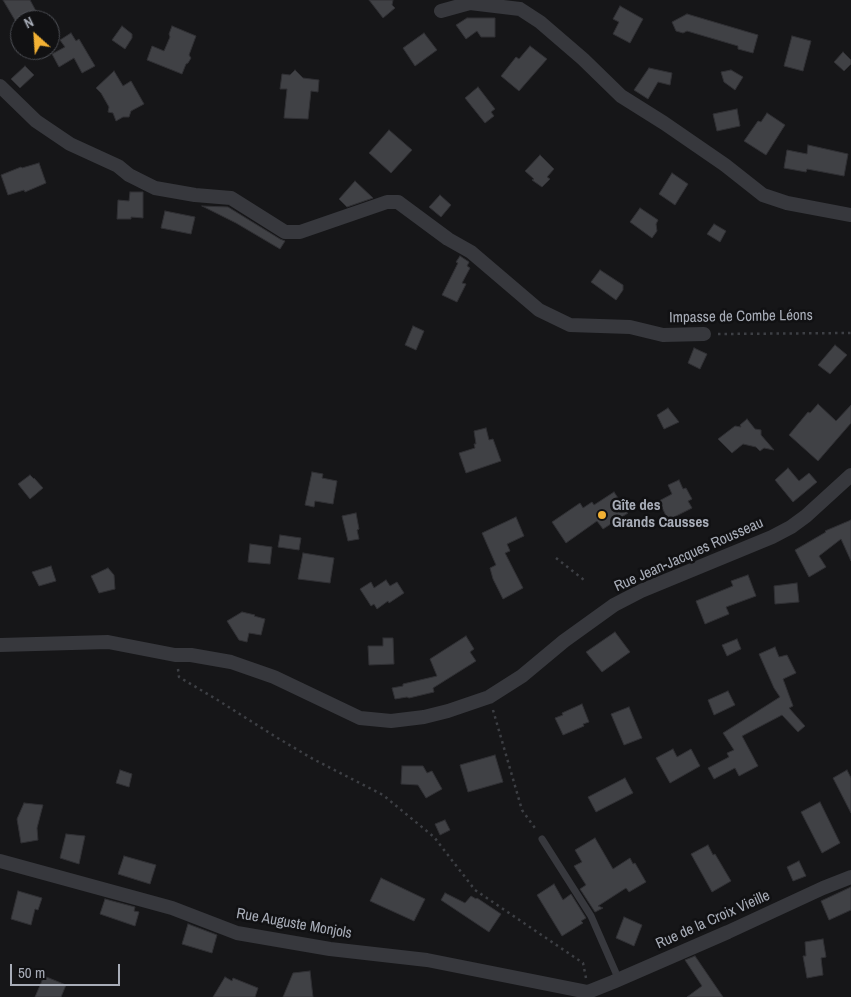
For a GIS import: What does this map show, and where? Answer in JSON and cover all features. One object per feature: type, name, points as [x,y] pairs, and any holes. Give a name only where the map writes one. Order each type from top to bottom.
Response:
[{"type":"street","points":[[441,11],[470,3],[520,9],[540,22],[576,53],[621,96],[726,165],[763,195],[787,203],[851,215]]},
{"type":"street","name":"Impasse de Combe Léons","points":[[0,86],[36,121],[70,144],[118,166],[129,175],[155,188],[194,195],[231,198],[285,232],[300,232],[387,202],[398,202],[448,239],[471,252],[539,310],[570,325],[630,327],[663,335],[704,334]]},
{"type":"street","name":"Rue Jean-Jacques Rousseau","points":[[0,645],[108,642],[175,655],[191,655],[232,662],[274,677],[360,718],[391,721],[424,717],[489,697],[522,676],[564,641],[614,605],[641,591],[791,527],[851,476]]},
{"type":"street","name":"Rue Auguste Monjols","points":[[0,861],[172,908],[237,933],[330,949],[427,960],[588,994]]},
{"type":"street","name":"Rue de la Croix Vieille","points":[[588,994],[851,877]]},
{"type":"lane","points":[[542,839],[591,916],[620,980]]},
{"type":"path","name":"Impasse de Combe Léons","points":[[704,334],[851,333]]},
{"type":"path","points":[[556,558],[584,580]]},
{"type":"path","points":[[175,655],[179,677],[283,742],[382,795],[434,837],[475,890],[583,963],[588,994]]},
{"type":"path","points":[[489,697],[522,810],[542,839]]},
{"type":"building","points":[[3,0],[30,0],[35,10],[10,10],[10,12]]},
{"type":"building","points":[[369,0],[393,0],[392,5],[395,8],[383,18]]},
{"type":"building","points":[[620,6],[643,19],[630,43],[613,34],[619,22],[613,19]]},
{"type":"building","points":[[687,14],[758,35],[753,53],[738,49],[738,46],[687,31],[683,33],[676,31],[672,22]]},
{"type":"building","points":[[467,18],[495,18],[495,37],[481,37],[477,31],[466,39],[456,25]]},
{"type":"building","points":[[122,26],[132,34],[132,38],[125,49],[112,40]]},
{"type":"building","points":[[172,26],[196,36],[189,55],[191,58],[182,74],[147,60],[152,46],[164,51]]},
{"type":"building","points":[[71,33],[76,41],[79,39],[95,66],[82,73],[74,58],[59,67],[55,60],[60,60],[60,50],[65,47],[60,40]]},
{"type":"building","points":[[424,33],[437,50],[415,66],[403,48]]},
{"type":"building","points":[[792,36],[811,41],[803,71],[784,66]]},
{"type":"building","points":[[530,46],[547,59],[519,91],[501,76],[516,57],[519,59]]},
{"type":"building","points":[[843,52],[851,60],[851,64],[844,71],[834,62]]},
{"type":"building","points":[[25,66],[34,75],[20,88],[11,79]]},
{"type":"building","points":[[649,68],[672,73],[670,85],[658,82],[648,99],[634,90]]},
{"type":"building","points":[[295,70],[303,78],[319,80],[318,92],[311,91],[308,119],[284,118],[287,89],[280,89],[282,74],[290,75]]},
{"type":"building","points":[[731,70],[743,77],[735,90],[724,82],[721,72]]},
{"type":"building","points":[[114,71],[123,86],[131,81],[144,104],[131,111],[129,117],[123,117],[116,121],[113,113],[108,112],[109,107],[96,88]]},
{"type":"building","points":[[478,87],[495,109],[491,112],[494,116],[485,123],[465,98]]},
{"type":"building","points":[[737,109],[740,126],[717,131],[713,114]]},
{"type":"building","points":[[767,113],[785,125],[766,155],[744,141],[758,121],[761,122]]},
{"type":"building","points":[[389,130],[412,150],[391,173],[369,153]]},
{"type":"building","points":[[808,145],[848,154],[844,176],[807,169],[806,172],[784,168],[787,150],[807,154]]},
{"type":"building","points":[[540,155],[554,169],[547,177],[550,179],[542,187],[532,180],[534,179],[525,171]]},
{"type":"building","points":[[39,163],[46,183],[25,192],[24,190],[8,195],[1,175],[21,167]]},
{"type":"building","points":[[672,173],[688,184],[675,205],[659,194]]},
{"type":"building","points":[[355,181],[373,198],[347,207],[339,199]]},
{"type":"building","points":[[130,192],[143,192],[143,218],[117,219],[118,200],[129,201]]},
{"type":"building","points":[[440,195],[451,205],[441,217],[429,207]]},
{"type":"building","points":[[202,206],[228,207],[285,241],[280,249],[236,223]]},
{"type":"building","points":[[640,208],[658,220],[656,224],[657,231],[652,238],[630,222]]},
{"type":"building","points":[[165,211],[195,217],[191,234],[161,228]]},
{"type":"building","points":[[714,224],[726,231],[720,242],[707,234]]},
{"type":"building","points":[[460,256],[469,262],[467,266],[470,268],[462,283],[466,284],[457,302],[442,295]]},
{"type":"building","points":[[600,270],[623,285],[623,290],[616,300],[591,282]]},
{"type":"building","points":[[413,326],[424,331],[416,350],[405,345]]},
{"type":"building","points":[[835,345],[847,355],[830,374],[818,365]]},
{"type":"building","points":[[694,348],[707,354],[700,369],[688,363]]},
{"type":"building","points":[[818,404],[836,421],[851,405],[851,423],[818,461],[789,435],[808,412],[810,413]]},
{"type":"building","points":[[668,408],[679,422],[664,429],[657,415]]},
{"type":"building","points":[[747,419],[755,429],[761,430],[761,435],[774,450],[764,448],[760,451],[756,447],[743,444],[732,453],[718,439],[735,426],[741,427],[740,425]]},
{"type":"building","points":[[486,428],[489,440],[493,439],[501,461],[466,473],[459,453],[475,448],[474,431]]},
{"type":"building","points":[[788,468],[799,481],[809,473],[817,482],[793,502],[775,480]]},
{"type":"building","points":[[312,472],[323,474],[322,478],[337,481],[333,504],[315,501],[314,507],[305,505]]},
{"type":"building","points":[[30,475],[43,488],[30,499],[18,484]]},
{"type":"building","points":[[679,480],[683,489],[686,488],[692,499],[688,501],[692,508],[668,520],[659,501],[672,494],[668,485]]},
{"type":"building","name":"Gîte des Grands Causses","points":[[614,492],[628,513],[603,529],[597,521],[566,543],[552,522],[580,503],[583,508],[592,502],[594,505]]},
{"type":"building","points":[[356,513],[359,539],[348,541],[342,516]]},
{"type":"building","points":[[516,517],[524,536],[507,544],[510,551],[505,553],[523,588],[503,599],[490,568],[496,565],[482,533]]},
{"type":"building","points":[[851,520],[851,561],[841,539],[819,556],[826,567],[809,577],[795,550],[825,531]]},
{"type":"building","points":[[280,535],[301,538],[299,550],[278,547]]},
{"type":"building","points":[[250,544],[272,547],[270,564],[248,562]]},
{"type":"building","points":[[303,553],[334,558],[330,583],[298,579]]},
{"type":"building","points":[[51,566],[56,581],[39,586],[32,572]]},
{"type":"building","points":[[108,568],[114,575],[115,589],[99,593],[91,576]]},
{"type":"building","points":[[748,575],[756,596],[726,607],[729,614],[705,624],[696,601],[733,586],[731,581]]},
{"type":"building","points":[[386,580],[390,586],[397,582],[404,593],[377,609],[374,604],[371,606],[360,589],[371,582],[374,588]]},
{"type":"building","points":[[797,583],[799,602],[775,604],[774,586]]},
{"type":"building","points":[[242,612],[265,619],[261,635],[249,633],[247,642],[239,640],[227,621]]},
{"type":"building","points":[[615,632],[630,652],[602,672],[586,652]]},
{"type":"building","points":[[466,636],[474,649],[470,652],[476,661],[433,688],[434,692],[395,699],[392,688],[437,676],[430,659]]},
{"type":"building","points":[[383,638],[393,638],[394,664],[369,665],[368,646],[383,646]]},
{"type":"building","points":[[737,639],[741,649],[727,656],[722,645]]},
{"type":"building","points":[[775,647],[779,657],[787,655],[796,673],[783,679],[793,706],[789,708],[805,726],[798,732],[782,715],[742,736],[758,766],[739,776],[735,768],[714,779],[708,768],[729,757],[727,753],[734,750],[723,733],[780,697],[759,654]]},
{"type":"building","points":[[728,691],[735,705],[714,715],[708,700]]},
{"type":"building","points":[[582,704],[589,722],[563,735],[555,718]]},
{"type":"building","points":[[629,707],[642,738],[624,745],[611,714]]},
{"type":"building","points":[[673,749],[677,757],[691,749],[700,766],[670,783],[656,758]]},
{"type":"building","points":[[495,755],[503,782],[468,792],[460,765]]},
{"type":"building","points":[[402,766],[423,766],[427,773],[432,771],[442,789],[426,798],[418,785],[401,784]]},
{"type":"building","points":[[120,770],[132,774],[129,787],[116,783]]},
{"type":"building","points":[[847,770],[851,778],[851,813],[833,778]]},
{"type":"building","points":[[625,778],[633,793],[596,812],[588,797]]},
{"type":"building","points":[[820,802],[840,843],[822,853],[801,812]]},
{"type":"building","points":[[24,803],[43,805],[37,828],[38,840],[21,843],[17,819]]},
{"type":"building","points":[[445,820],[450,830],[440,835],[435,824]]},
{"type":"building","points":[[66,834],[85,836],[79,864],[60,858]]},
{"type":"building","points":[[595,838],[613,869],[630,858],[646,882],[629,892],[626,888],[598,906],[603,908],[595,912],[580,889],[586,885],[574,866],[582,862],[575,850]]},
{"type":"building","points":[[708,845],[731,881],[712,892],[691,854]]},
{"type":"building","points":[[124,856],[156,865],[150,884],[118,874]]},
{"type":"building","points":[[799,861],[806,876],[793,881],[787,867]]},
{"type":"building","points":[[381,878],[425,899],[414,921],[370,901]]},
{"type":"building","points":[[554,884],[563,900],[571,894],[586,918],[581,921],[583,923],[562,936],[537,895]]},
{"type":"building","points":[[851,887],[851,910],[829,920],[821,901]]},
{"type":"building","points":[[18,891],[42,898],[38,910],[35,909],[31,925],[11,919]]},
{"type":"building","points":[[445,893],[465,903],[471,896],[477,898],[501,914],[489,932],[441,900]]},
{"type":"building","points":[[105,899],[135,907],[134,911],[139,912],[135,926],[100,914]]},
{"type":"building","points":[[624,917],[642,925],[634,946],[616,938]]},
{"type":"building","points":[[188,924],[217,935],[212,953],[182,944]]},
{"type":"building","points":[[823,939],[826,957],[821,958],[823,975],[807,978],[803,956],[806,956],[805,942]]},
{"type":"building","points":[[695,956],[723,997],[687,997],[702,986],[685,960]]},
{"type":"building","points":[[310,971],[313,997],[283,997],[293,973]]},
{"type":"building","points":[[44,976],[66,985],[61,997],[35,997]]},
{"type":"building","points":[[225,977],[232,981],[233,978],[258,988],[255,997],[213,997]]},
{"type":"place","name":"Gîte des Grands Causses","points":[[602,515]]}]
